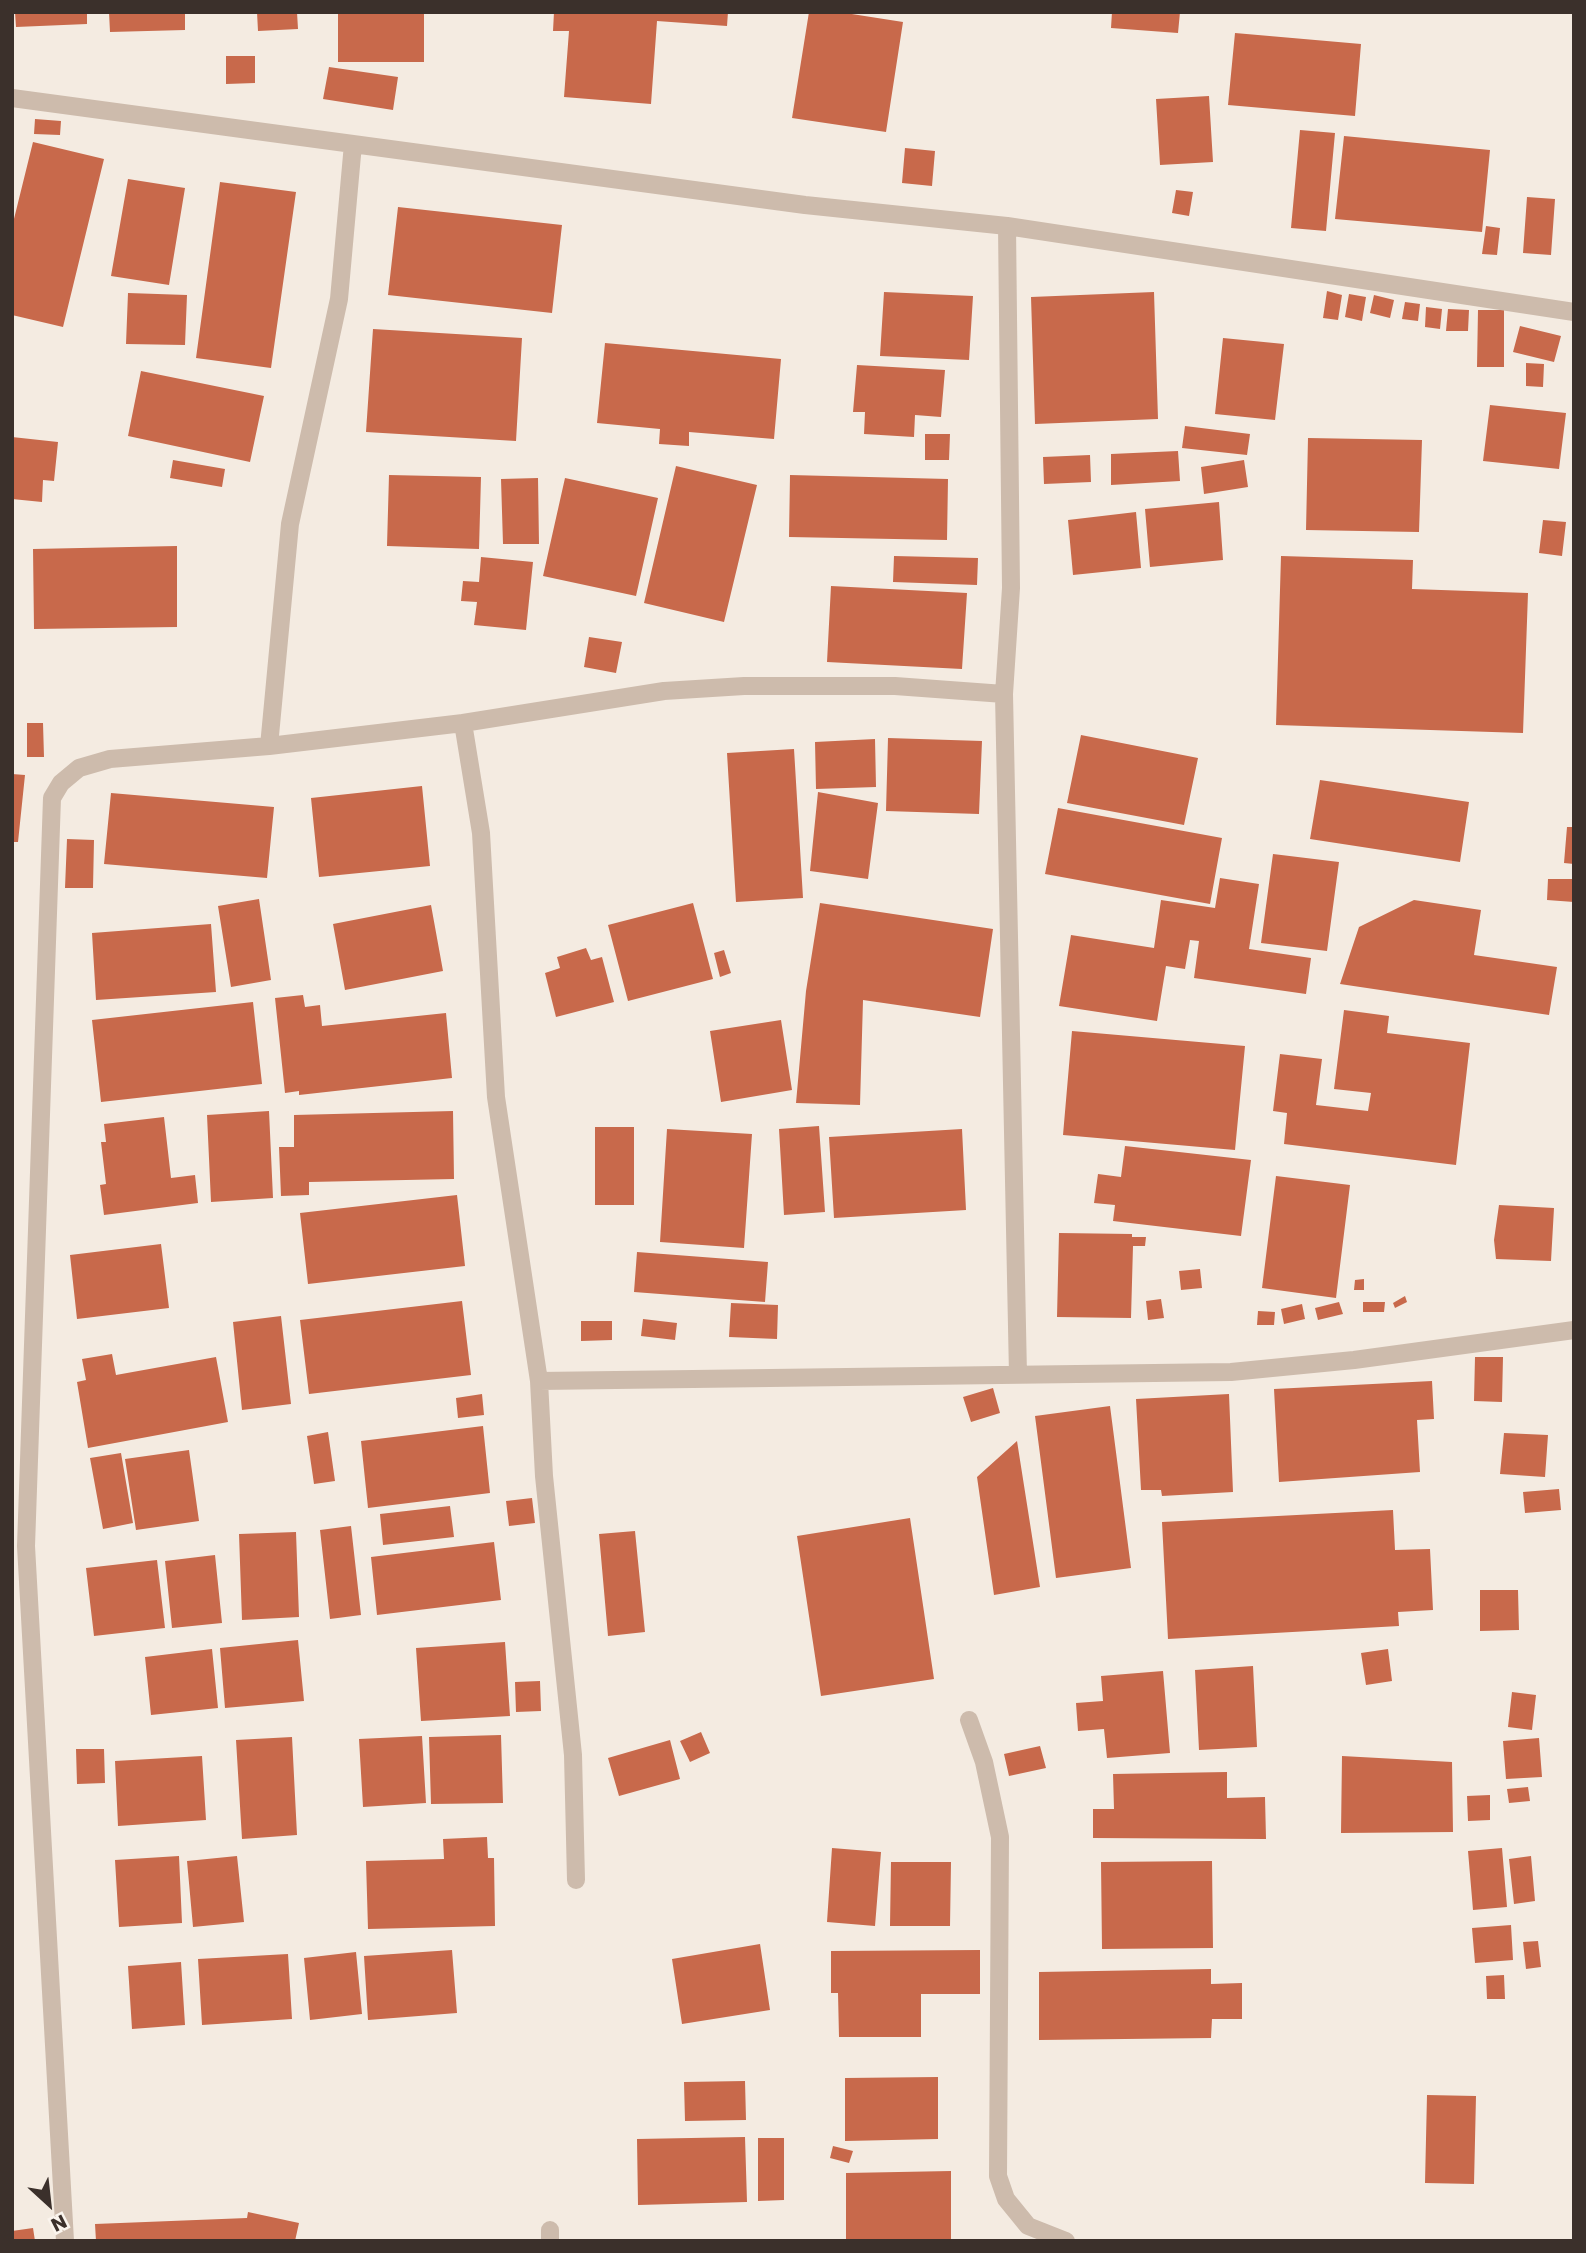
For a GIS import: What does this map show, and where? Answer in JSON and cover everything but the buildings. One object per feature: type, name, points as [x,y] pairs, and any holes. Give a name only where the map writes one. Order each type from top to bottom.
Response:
[{"type":"street","points":[[12,98],[805,205],[1007,226],[1574,312]]},
{"type":"street","points":[[269,746],[290,524],[339,299],[353,144]]},
{"type":"street","points":[[1007,226],[1007,439],[1011,588],[1004,694],[1018,1375]]},
{"type":"street","points":[[65,2241],[26,1546],[52,798],[61,783],[79,768],[110,759],[269,746],[463,723],[664,691],[744,686],[895,685],[1004,694]]},
{"type":"street","points":[[463,723],[481,833],[496,1097],[539,1381],[544,1476],[573,1755],[576,1880]]},
{"type":"street","points":[[539,1381],[1231,1372],[1354,1360],[1574,1330]]},
{"type":"street","points":[[969,1720],[984,1762],[1000,1837],[998,2176],[1006,2199],[1031,2233],[1066,2241]]}]
